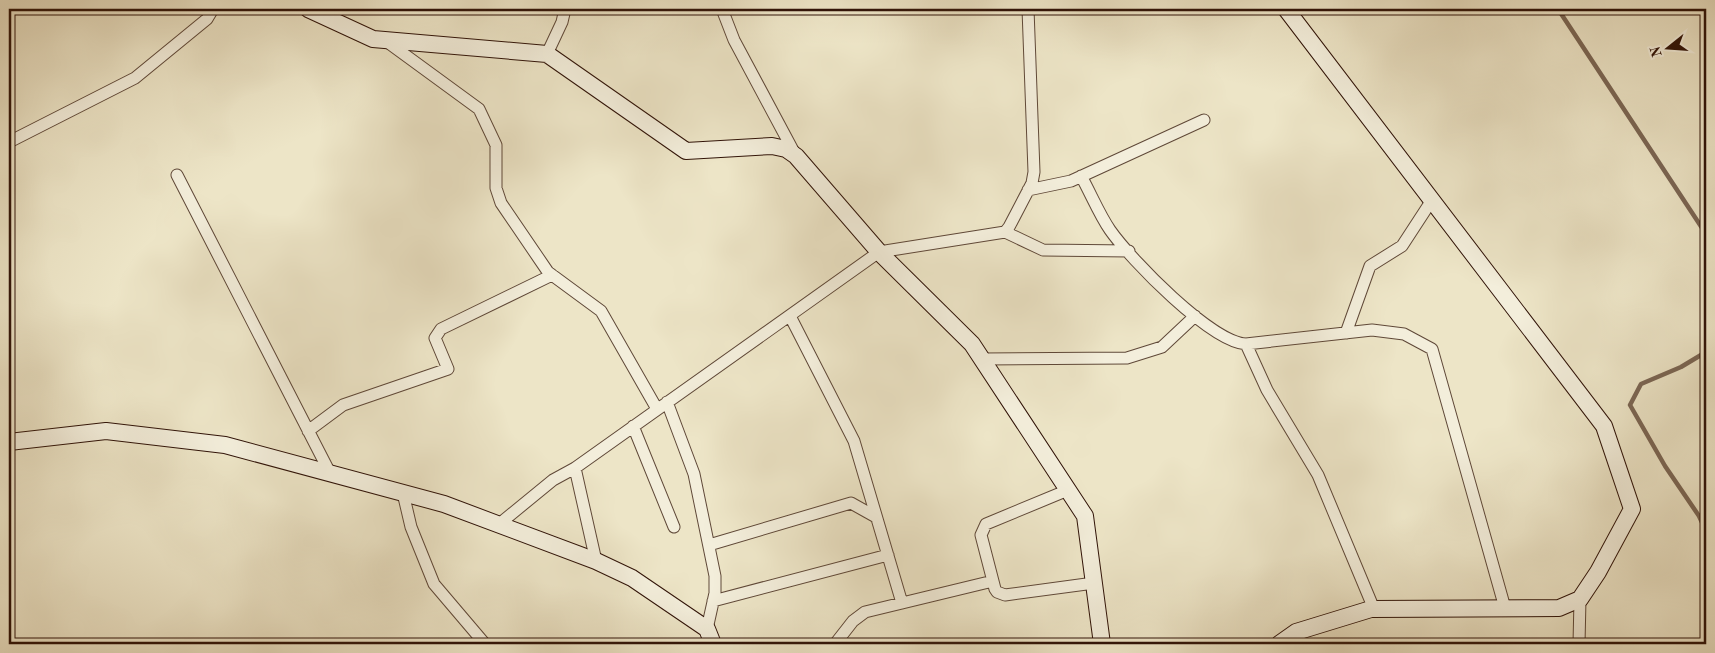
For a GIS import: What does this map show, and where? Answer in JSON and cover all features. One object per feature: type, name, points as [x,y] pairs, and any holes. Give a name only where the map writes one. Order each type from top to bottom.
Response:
[{"type":"street","points":[[9,142],[135,78],[207,19],[213,9]]},
{"type":"street","points":[[308,9],[372,39],[547,54],[686,151],[772,146],[786,149],[796,156]]},
{"type":"street","points":[[547,54],[562,22],[565,9]]},
{"type":"street","points":[[722,9],[734,40],[796,156],[879,252],[972,344],[1085,516],[1102,644]]},
{"type":"street","points":[[1005,232],[1010,227],[1028,190],[1034,172],[1028,9]]},
{"type":"street","points":[[1286,9],[1604,426],[1632,509],[1598,572],[1580,599],[1579,644]]},
{"type":"street","points":[[385,40],[479,109],[496,145],[498,195],[552,275],[601,312],[662,405],[694,474],[709,545],[715,576],[710,637]]},
{"type":"street","points":[[1028,190],[1064,183],[1204,120]]},
{"type":"street","points":[[177,175],[330,473]]},
{"type":"street","points":[[1081,176],[1108,227],[1129,251],[1172,298],[1229,341],[1246,344],[1372,330],[1404,334],[1432,349],[1505,608]]},
{"type":"street","points":[[1346,332],[1370,266],[1402,246],[1432,200]]},
{"type":"street","points":[[498,525],[553,480],[575,468],[879,252],[1005,232],[1043,250],[1129,251]]},
{"type":"street","points":[[308,432],[343,405],[448,368],[435,338],[441,329],[552,275]]},
{"type":"street","points":[[790,316],[854,441],[902,603]]},
{"type":"street","points":[[982,359],[1127,358],[1162,347],[1196,316]]},
{"type":"street","points":[[1246,344],[1267,390],[1318,475],[1374,609]]},
{"type":"street","points":[[633,426],[674,527]]},
{"type":"street","points":[[9,442],[106,430],[225,445],[444,504],[596,561],[632,578],[710,637]]},
{"type":"street","points":[[575,468],[596,561]]},
{"type":"street","points":[[1068,490],[986,524],[983,527],[981,535],[993,581],[997,592],[1004,595],[1094,583]]},
{"type":"street","points":[[403,493],[411,526],[434,584],[485,644]]},
{"type":"street","points":[[709,545],[851,503],[876,517]]},
{"type":"street","points":[[713,600],[888,555]]},
{"type":"street","points":[[836,644],[858,616],[864,612],[993,581]]},
{"type":"street","points":[[1279,644],[1296,632],[1374,609],[1559,608],[1580,599]]},
{"type":"waterway","points":[[1558,9],[1706,234]]},
{"type":"waterway","points":[[1706,352],[1681,367],[1641,384],[1630,405],[1665,466],[1699,516],[1706,531]]}]
